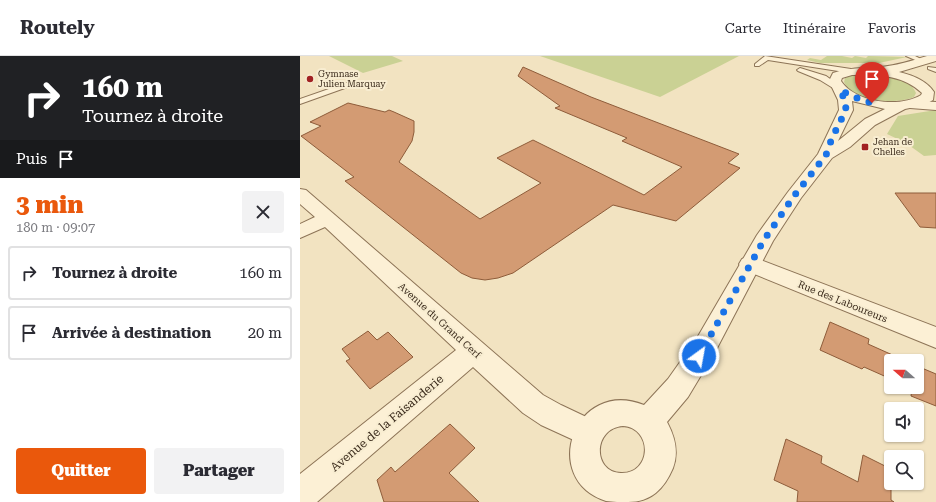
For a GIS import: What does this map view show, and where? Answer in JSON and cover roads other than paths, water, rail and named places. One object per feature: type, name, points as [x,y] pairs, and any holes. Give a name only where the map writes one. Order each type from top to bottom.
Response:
[{"type":"street","points":[[920,84],[936,57]]},
{"type":"street","points":[[648,422],[678,388],[706,345],[764,240],[794,196],[826,155],[832,138],[846,110],[845,100],[835,81],[836,76],[851,71],[879,71],[931,65]]},
{"type":"street","points":[[879,71],[906,77],[936,92]]},
{"type":"street","points":[[826,155],[845,144],[870,122],[907,106],[924,102],[928,97],[928,92],[920,84]]},
{"type":"street","points":[[838,88],[866,101],[907,106],[936,106]]},
{"type":"street","name":"Avenue du Grand Cerf","points":[[300,194],[475,350],[533,404],[551,415],[589,433]]},
{"type":"street","points":[[300,232],[327,219]]},
{"type":"street","name":"Rue des Laboureurs","points":[[750,264],[936,338]]},
{"type":"street","name":"Avenue de la Faisanderie","points":[[300,495],[475,350]]},
{"type":"street","points":[[626,412],[638,416],[648,422],[656,431],[660,442],[658,466],[651,477],[642,484],[629,489],[617,489],[602,494],[587,464],[584,451],[592,427],[602,418],[613,413],[626,412]]},
{"type":"lane","points":[[908,56],[931,65]]},
{"type":"lane","points":[[757,65],[768,57],[851,71]]},
{"type":"lane","points":[[768,57],[823,78],[838,88]]},
{"type":"lane","points":[[300,102],[352,84]]},
{"type":"place","name":"Gymnase Julien Marquay","points":[[310,79]]},
{"type":"place","name":"Jehan de Chelles","points":[[865,147]]}]
